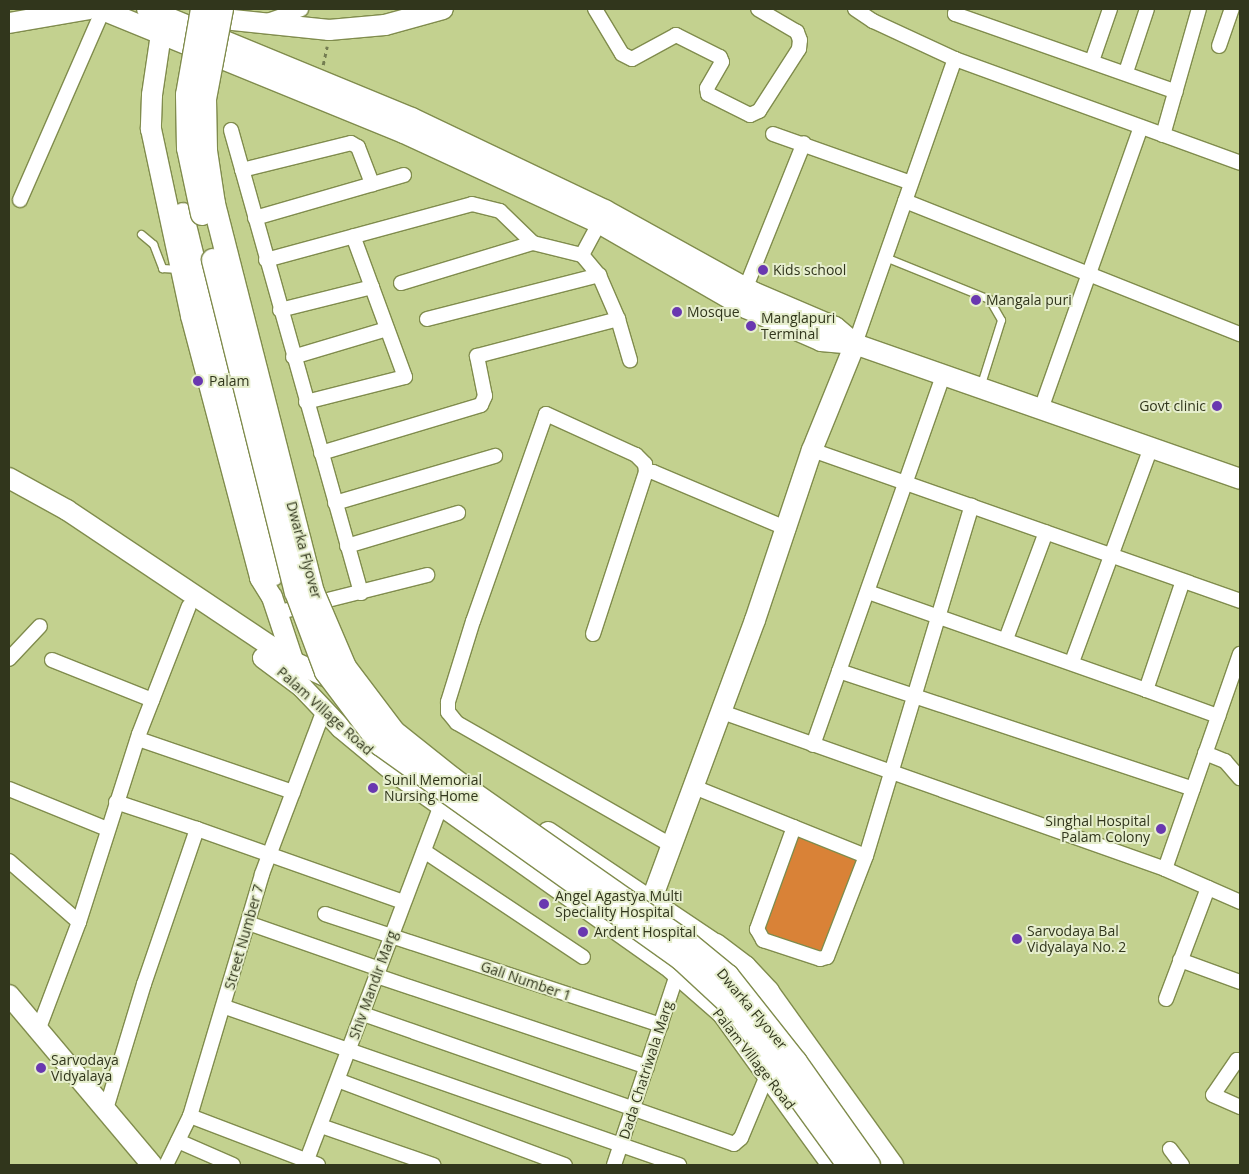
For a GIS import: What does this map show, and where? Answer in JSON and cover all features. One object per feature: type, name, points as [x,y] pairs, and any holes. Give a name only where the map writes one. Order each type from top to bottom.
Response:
[{"type":"main road","points":[[193,9],[200,69]]},
{"type":"main road","name":"Dwarka Flyover","points":[[202,9],[200,69],[205,100],[206,151],[214,204],[313,592],[345,667],[394,732],[453,779],[689,944],[728,976],[796,1062],[869,1165]]},
{"type":"main road","name":"Dwarka Flyover","points":[[222,9],[200,69],[187,95],[188,148],[199,202],[296,592],[326,672],[381,745],[681,959],[736,1010],[848,1165]]},
{"type":"main road","points":[[200,69],[233,9]]},
{"type":"main road","points":[[716,945],[746,967],[768,992],[892,1165]]},
{"type":"street","points":[[20,200],[97,9]]},
{"type":"street","points":[[9,23],[97,9],[321,80],[467,153],[746,287],[835,327],[854,344]]},
{"type":"street","points":[[147,9],[170,31],[467,153]]},
{"type":"street","points":[[262,23],[301,9]]},
{"type":"street","points":[[302,688],[274,605],[260,578],[181,268],[152,129],[152,95],[170,31],[185,15],[329,30],[385,25],[442,9]]},
{"type":"street","points":[[595,9],[622,54],[632,59],[676,35],[720,57],[722,62],[707,88],[708,94],[750,115],[759,111],[799,49],[800,40],[797,32],[758,9]]},
{"type":"street","points":[[855,9],[873,21],[955,59],[1240,163]]},
{"type":"street","points":[[956,9],[955,14],[1126,72],[1176,92]]},
{"type":"street","points":[[1092,61],[1110,9]]},
{"type":"street","points":[[1126,72],[1147,9]]},
{"type":"street","points":[[1163,135],[1200,9]]},
{"type":"street","points":[[1220,46],[1232,9]]},
{"type":"street","points":[[170,31],[163,112],[168,156],[274,577],[274,605]]},
{"type":"street","points":[[632,941],[652,902],[673,846],[788,528],[812,450],[854,344],[955,59]]},
{"type":"street","points":[[1041,409],[1141,127]]},
{"type":"street","points":[[231,130],[254,218],[361,593]]},
{"type":"street","points":[[773,134],[804,143],[911,183]]},
{"type":"street","points":[[242,170],[351,143],[358,146],[372,184]]},
{"type":"street","points":[[746,287],[804,143]]},
{"type":"street","points":[[254,218],[404,175]]},
{"type":"street","points":[[905,201],[1240,334]]},
{"type":"street","points":[[266,260],[472,204],[500,210],[533,243]]},
{"type":"street","points":[[582,254],[602,217]]},
{"type":"street","points":[[602,217],[746,308],[821,341],[854,344],[1240,479]]},
{"type":"street","points":[[306,402],[405,377],[353,236]]},
{"type":"street","points":[[401,282],[533,243],[582,254],[599,275],[618,319],[630,360]]},
{"type":"street","points":[[427,319],[599,275]]},
{"type":"street","points":[[280,310],[372,287]]},
{"type":"street","points":[[321,453],[481,405],[485,396],[477,356],[618,319]]},
{"type":"street","points":[[294,357],[388,330]]},
{"type":"street","points":[[813,745],[907,484],[944,374]]},
{"type":"street","points":[[593,634],[646,472],[644,461],[636,455],[554,416],[544,415],[447,708],[457,723],[673,846]]},
{"type":"street","points":[[1072,662],[1151,447]]},
{"type":"street","points":[[812,450],[1240,601]]},
{"type":"street","points":[[335,503],[495,456]]},
{"type":"street","points":[[646,472],[653,472],[788,528]]},
{"type":"street","name":"Palam Village Road","points":[[9,478],[67,510],[294,662],[356,691],[458,772],[716,945],[764,996],[881,1165]]},
{"type":"street","name":"Palam Village Road","points":[[9,491],[189,606],[302,688],[394,772],[677,974],[722,1013],[768,1072],[832,1165]]},
{"type":"street","points":[[794,827],[757,929],[763,940],[820,960],[827,957],[866,856],[972,506]]},
{"type":"street","points":[[347,546],[458,513]]},
{"type":"street","points":[[1006,639],[1046,532]]},
{"type":"street","points":[[274,605],[361,593],[428,575]]},
{"type":"street","points":[[1146,690],[1183,581]]},
{"type":"street","points":[[868,592],[1072,662],[1218,716]]},
{"type":"street","points":[[39,1028],[79,922],[116,802],[138,739],[189,606]]},
{"type":"street","points":[[9,659],[40,626]]},
{"type":"street","points":[[52,660],[152,700]]},
{"type":"street","points":[[1165,869],[1239,660]]},
{"type":"street","points":[[839,671],[1193,790]]},
{"type":"street","name":"Street Number 7","points":[[166,1165],[190,1116],[225,1007],[248,923],[270,854],[324,710]]},
{"type":"street","points":[[722,712],[1165,869],[1240,902]]},
{"type":"street","points":[[138,739],[293,792]]},
{"type":"street","points":[[1205,753],[1225,761],[1240,778]]},
{"type":"street","points":[[694,787],[866,856]]},
{"type":"street","points":[[9,789],[108,830]]},
{"type":"street","points":[[116,802],[270,854],[403,902]]},
{"type":"street","name":"Shiv Mandir Marg","points":[[310,1164],[321,1126],[340,1081],[403,902],[441,805]]},
{"type":"street","points":[[106,1109],[144,984],[197,829]]},
{"type":"street","points":[[424,851],[583,957]]},
{"type":"street","points":[[9,861],[79,922]]},
{"type":"street","points":[[1166,999],[1208,888]]},
{"type":"street","name":"Gali Number 1","points":[[325,914],[661,1026]]},
{"type":"street","points":[[248,923],[378,973],[647,1067]]},
{"type":"street","points":[[1180,960],[1240,982]]},
{"type":"street","name":"Dada Chatriwala Marg","points":[[614,1165],[677,974]]},
{"type":"street","points":[[9,995],[39,1028],[152,1165]]},
{"type":"street","points":[[225,1007],[620,1147],[679,1165]]},
{"type":"street","points":[[363,1014],[734,1144],[741,1138],[768,1072]]},
{"type":"street","points":[[1240,1061],[1237,1060],[1213,1095],[1240,1107]]},
{"type":"street","points":[[340,1081],[565,1165]]},
{"type":"street","points":[[190,1116],[310,1164]]},
{"type":"street","points":[[321,1126],[433,1165]]},
{"type":"street","points":[[178,1142],[233,1165]]},
{"type":"street","points":[[1170,1149],[1182,1165]]},
{"type":"lane","points":[[141,234],[153,244],[162,268],[181,268]]},
{"type":"lane","points":[[885,257],[989,300],[1001,320],[980,387]]},
{"type":"path","points":[[321,80],[329,30]]},
{"type":"shaded area","points":[[796,832],[860,858],[820,956],[756,930]]},
{"type":"place","name":"Kids school","points":[[763,270]]},
{"type":"place","name":"Mangala puri","points":[[976,300]]},
{"type":"place","name":"Mosque","points":[[677,312]]},
{"type":"place","name":"Manglapuri Terminal","points":[[751,326]]},
{"type":"place","name":"Palam","points":[[198,381]]},
{"type":"place","name":"Govt clinic","points":[[1217,406]]},
{"type":"place","name":"Sunil Memorial Nursing Home","points":[[373,788]]},
{"type":"place","name":"Singhal Hospital Palam Colony","points":[[1161,829]]},
{"type":"place","name":"Angel Agastya Multi Speciality Hospital","points":[[544,904]]},
{"type":"place","name":"Ardent Hospital","points":[[583,932]]},
{"type":"place","name":"Sarvodaya Bal Vidyalaya No. 2","points":[[1017,939]]},
{"type":"place","name":"Sarvodaya Vidyalaya","points":[[41,1068]]}]
